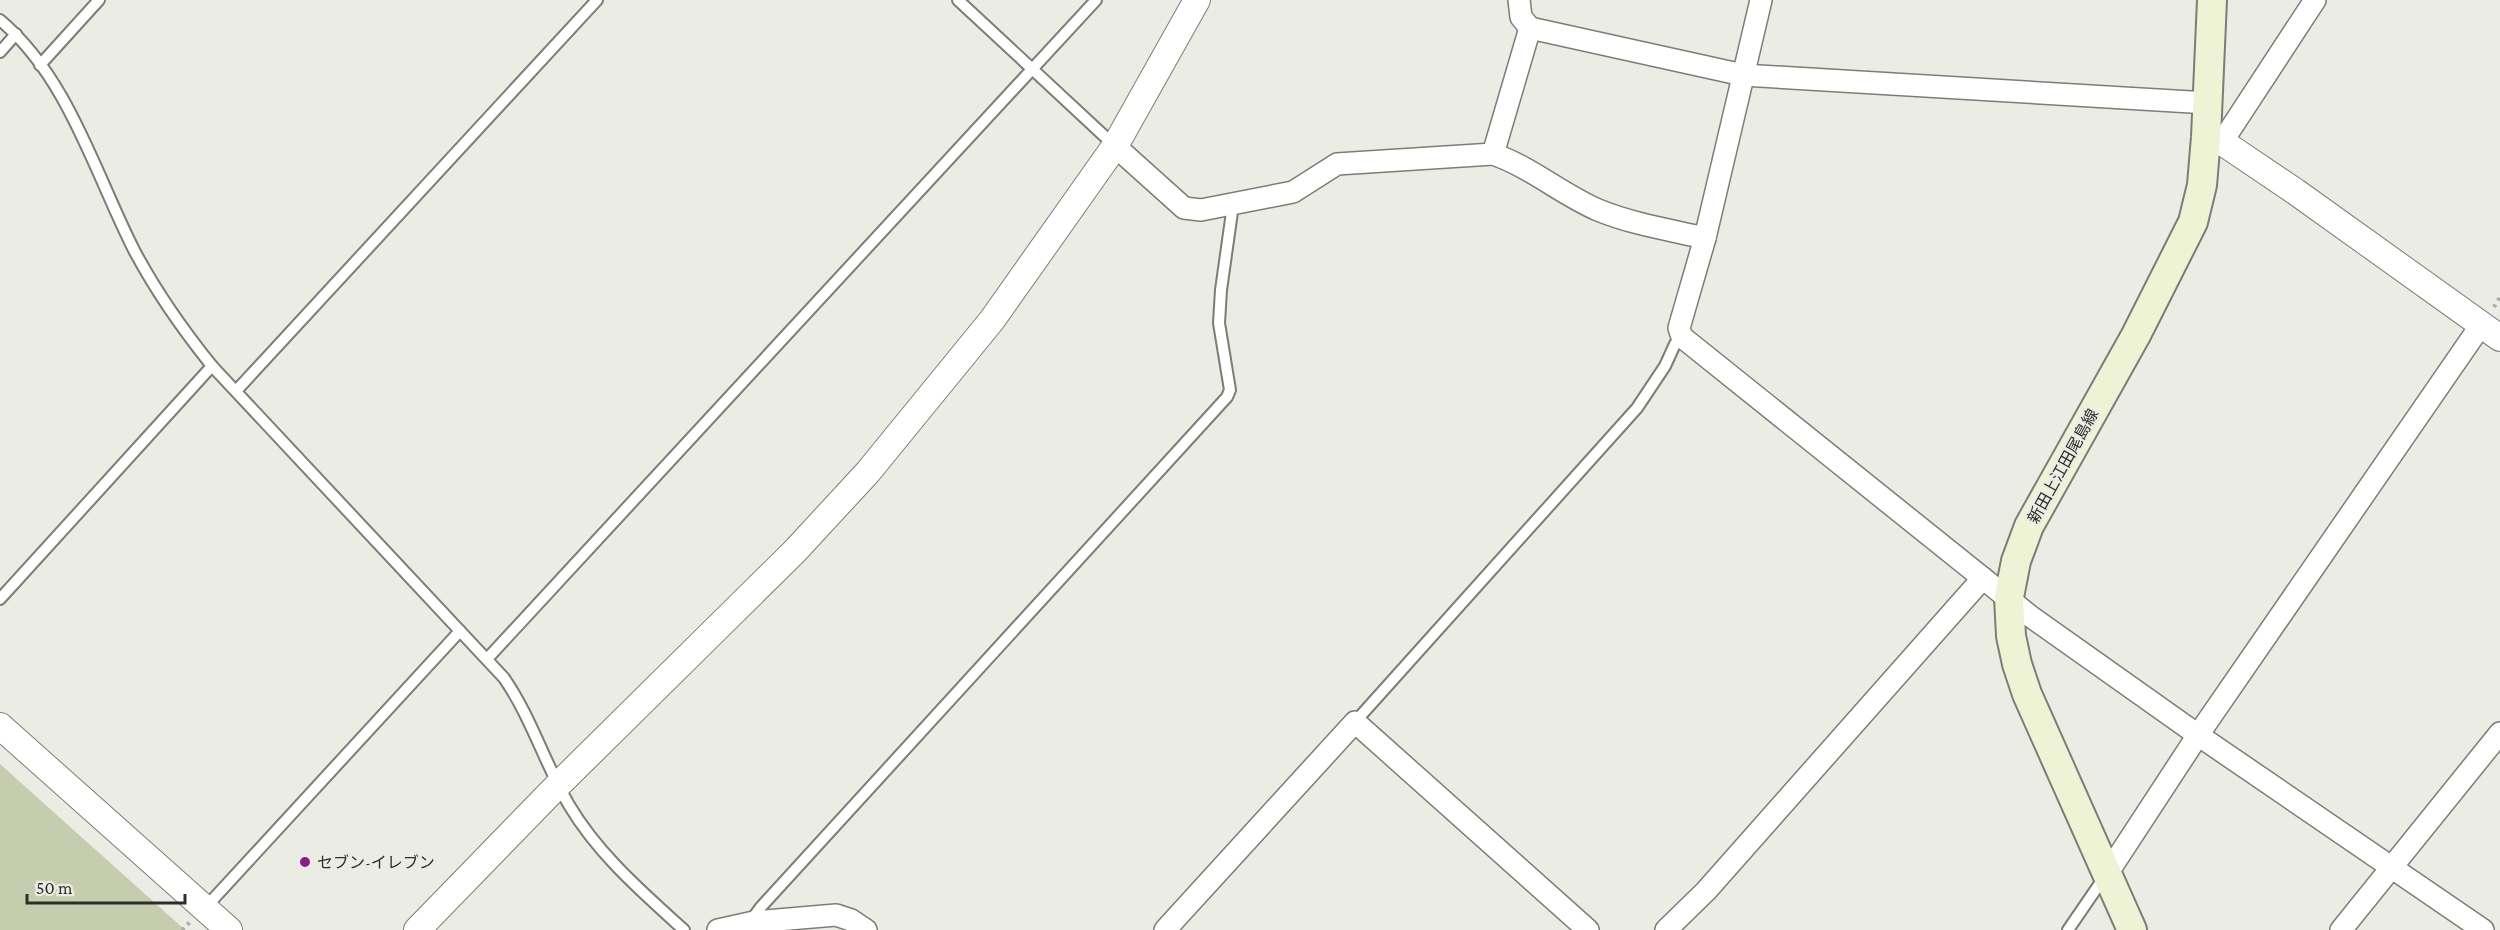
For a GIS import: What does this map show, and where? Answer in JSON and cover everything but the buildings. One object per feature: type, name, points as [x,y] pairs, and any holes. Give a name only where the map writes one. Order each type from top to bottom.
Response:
[{"type":"main road","name":"新田上江田尾島線","points":[[2132,930],[2027,694],[2011,636],[2009,597],[2016,561],[2029,526],[2136,335],[2193,222],[2214,140],[2208,103],[2212,0]]},
{"type":"street","points":[[417,930],[558,785],[795,551],[867,472],[992,320],[1115,146],[1197,0]]},
{"type":"street","points":[[1519,0],[1521,17],[1530,28],[1743,75],[2208,103]]},
{"type":"street","points":[[1761,0],[1705,238],[1679,328],[1682,337],[2030,616],[2198,735],[2483,930]]},
{"type":"street","points":[[2107,874],[2198,735],[2491,331],[2214,140],[2315,0]]},
{"type":"street","points":[[1493,154],[1530,28]]},
{"type":"street","points":[[1115,146],[1184,208],[1201,210],[1293,192],[1336,164],[1493,154],[1513,160],[1598,210],[1630,221],[1705,238]]},
{"type":"street","points":[[1666,930],[1706,891],[1983,578]]},
{"type":"street","points":[[1165,930],[1355,722],[1588,930]]},
{"type":"street","points":[[0,726],[229,930]]},
{"type":"street","points":[[2341,930],[2500,733]]},
{"type":"street","points":[[718,930],[754,922],[836,915],[851,920],[866,930]]},
{"type":"lane","points":[[40,64],[99,0]]},
{"type":"lane","points":[[236,391],[597,0]]},
{"type":"lane","points":[[958,0],[1115,146]]},
{"type":"lane","points":[[487,659],[1096,0]]},
{"type":"lane","points":[[0,20],[16,34],[40,64],[69,112],[141,261],[162,299],[212,366],[487,659],[514,692],[571,808],[628,879],[684,930]]},
{"type":"lane","points":[[0,52],[16,34]]},
{"type":"lane","points":[[754,922],[755,915],[761,907],[1227,398],[1230,390],[1219,323],[1221,290],[1233,205]]},
{"type":"lane","points":[[1355,722],[1637,408],[1665,366],[1675,344],[1682,337]]},
{"type":"lane","points":[[0,599],[212,366]]},
{"type":"lane","points":[[205,909],[460,631]]},
{"type":"lane","points":[[2068,930],[2107,874]]},
{"type":"green space","points":[[0,764],[185,930],[0,930]]},
{"type":"place","name":"セブン-イレブン","points":[[305,862]]}]
